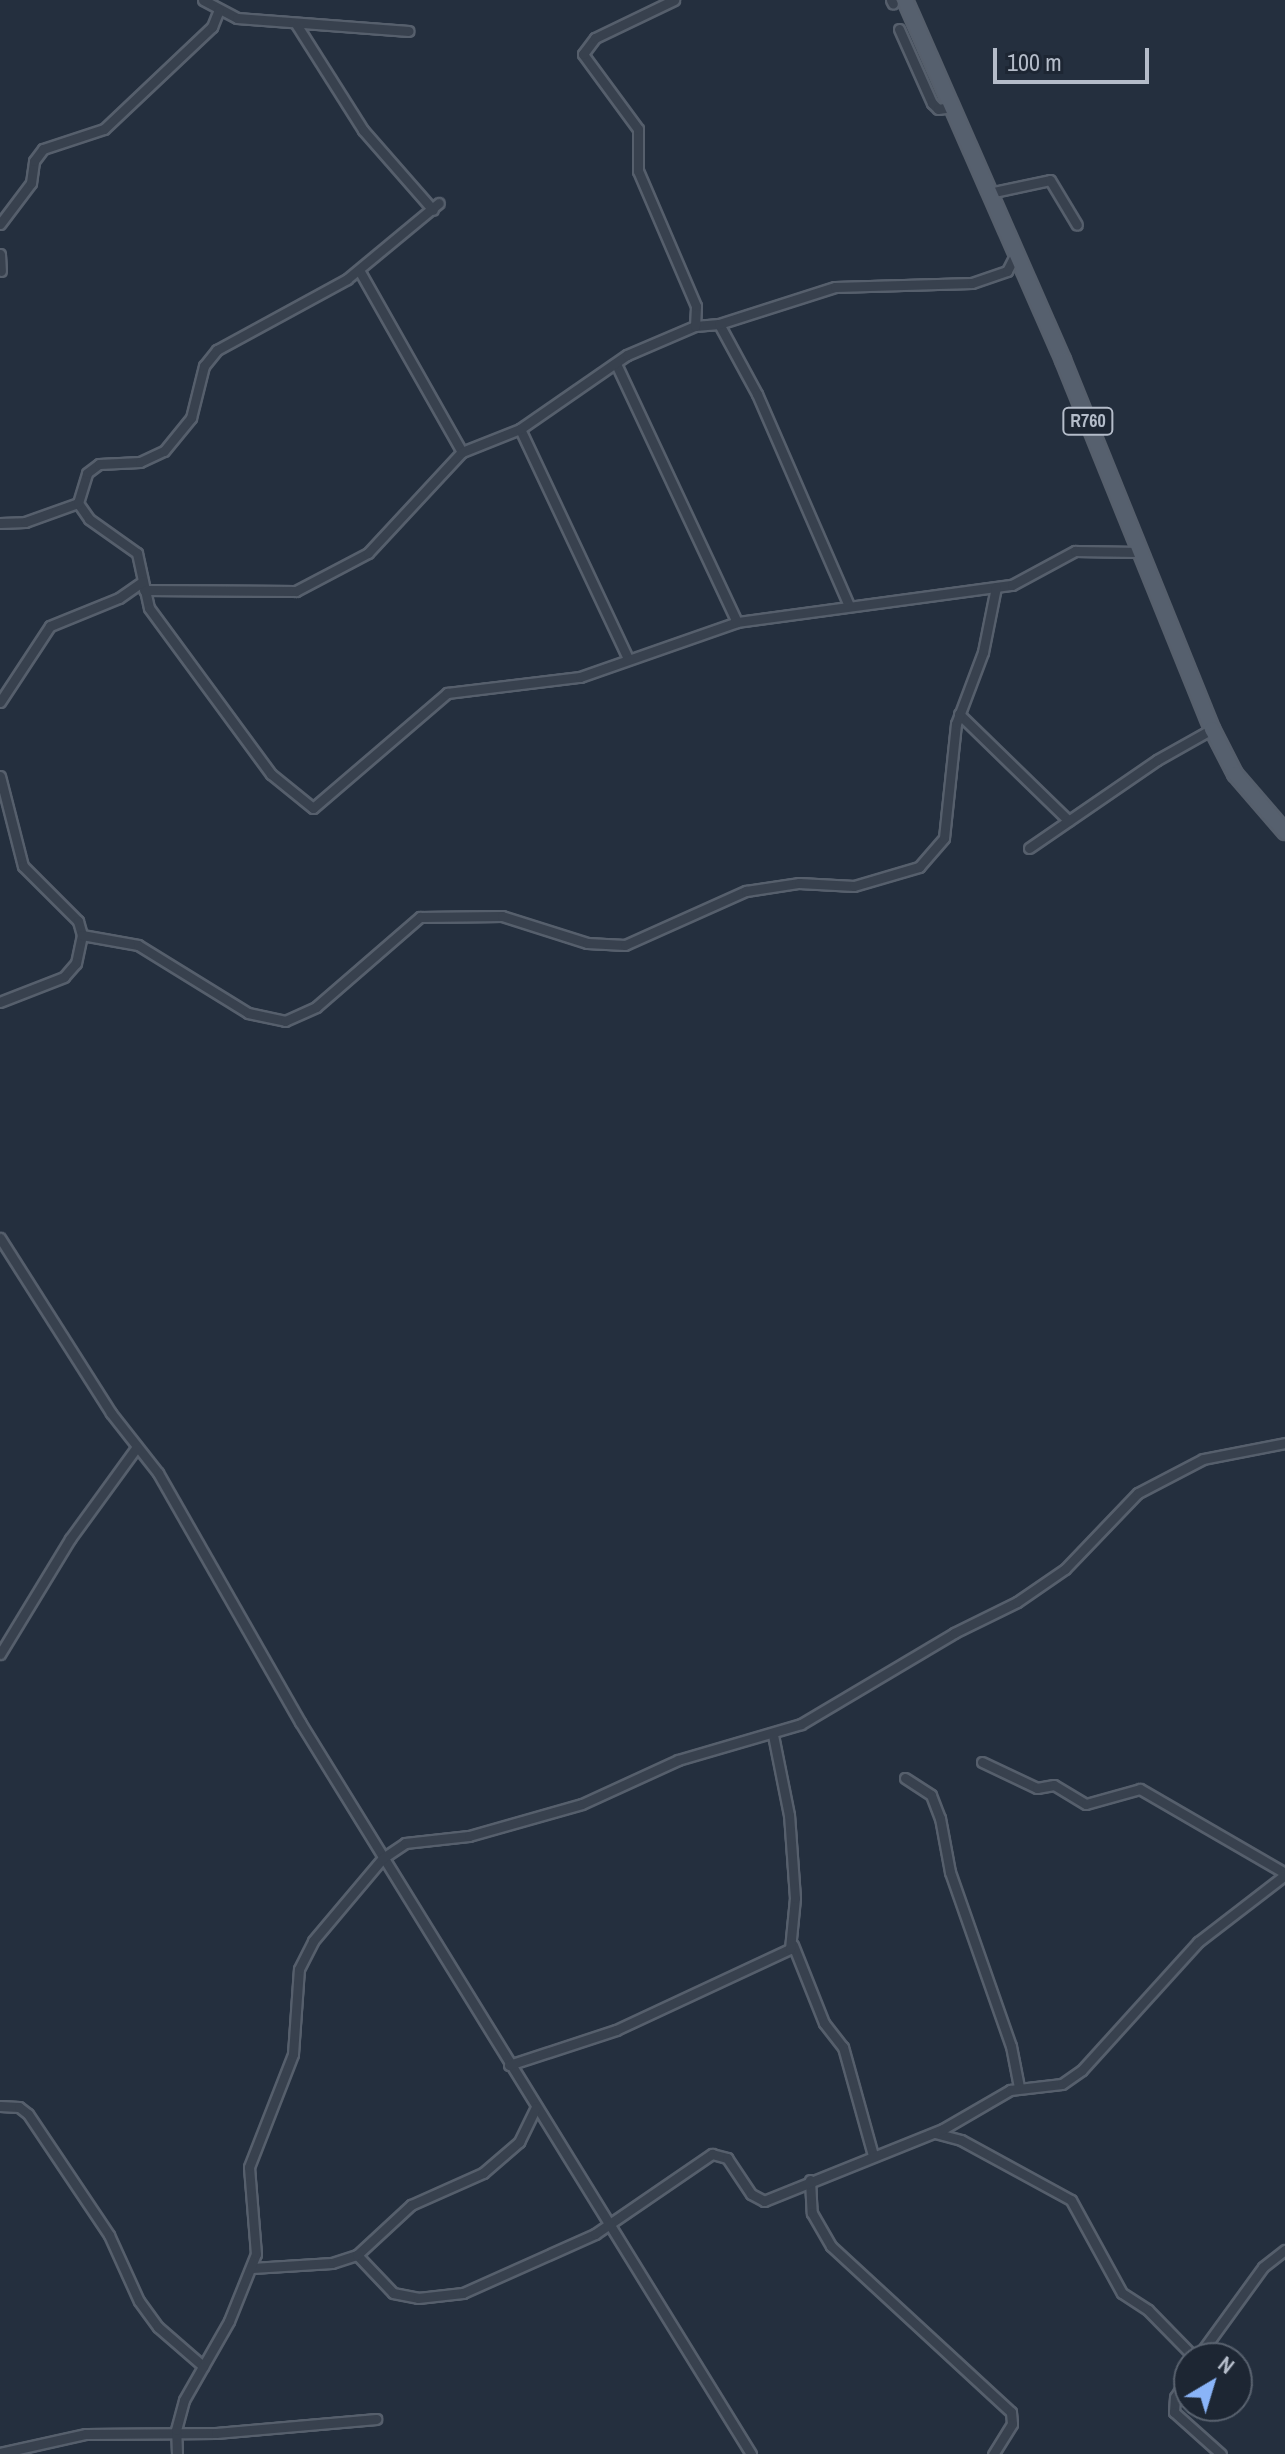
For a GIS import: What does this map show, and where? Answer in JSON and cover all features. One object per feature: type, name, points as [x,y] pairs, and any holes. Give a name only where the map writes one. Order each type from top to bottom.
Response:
[{"type":"main road","name":"R760","points":[[896,1],[952,107],[1014,247],[1212,729],[1235,774],[1285,832]]},
{"type":"street","points":[[203,0],[237,18],[409,31]]},
{"type":"street","points":[[674,0],[595,38],[583,54],[638,129],[638,171],[696,306],[695,326]]},
{"type":"street","points":[[0,224],[31,183],[34,161],[43,149],[104,129],[212,27],[219,10]]},
{"type":"street","points":[[1,521],[25,522],[78,503],[91,469],[107,461],[152,459],[175,441],[191,418],[204,366],[217,350],[359,270],[436,206],[363,130],[296,24]]},
{"type":"street","points":[[899,29],[932,103],[938,109],[952,107]]},
{"type":"street","points":[[989,193],[1050,180],[1077,225]]},
{"type":"street","points":[[0,702],[53,623],[144,586],[296,591],[368,553],[462,452],[520,429],[617,366],[634,351],[695,326],[719,324],[835,287],[972,283],[1012,266],[1014,247]]},
{"type":"street","points":[[0,254],[1,271]]},
{"type":"street","points":[[359,270],[462,452]]},
{"type":"street","points":[[719,324],[757,394],[849,606]]},
{"type":"street","points":[[617,366],[737,622]]},
{"type":"street","points":[[520,429],[628,659]]},
{"type":"street","points":[[78,503],[89,519],[137,553],[149,608],[260,760],[313,808],[447,693],[580,677],[737,622],[1026,581],[1075,551],[1139,552]]},
{"type":"street","points":[[82,935],[138,945],[248,1013],[285,1021],[316,1007],[420,917],[502,916],[587,943],[625,945],[746,891],[799,883],[854,886],[919,867],[944,838],[959,714],[983,652],[996,587]]},
{"type":"street","points":[[959,714],[1069,821]]},
{"type":"street","points":[[1029,848],[1212,729]]},
{"type":"street","points":[[0,776],[23,866],[78,921],[82,935],[76,963],[64,977],[0,1002]]},
{"type":"street","points":[[0,1238],[136,1448],[158,1473],[250,1639],[509,2065],[751,2454]]},
{"type":"street","points":[[177,2454],[176,2430],[203,2366],[252,2268],[257,2226],[249,2167],[293,2054],[299,1969],[319,1934],[383,1858],[405,1843],[469,1836],[561,1810],[692,1755],[773,1735],[830,1710],[954,1633],[1017,1602],[1082,1554],[1138,1493],[1203,1459],[1285,1443]]},
{"type":"street","points":[[0,1654],[70,1539],[136,1448]]},
{"type":"street","points":[[773,1735],[789,1815],[793,1945],[824,2023],[843,2047],[873,2155]]},
{"type":"street","points":[[357,2255],[386,2289],[434,2297],[472,2290],[570,2247],[716,2153],[727,2158],[751,2194],[764,2201],[932,2133],[1019,2087],[1062,2084],[1082,2070],[1198,1942],[1285,1874],[1140,1789],[1086,1804],[1054,1785],[1037,1788],[982,1762]]},
{"type":"street","points":[[905,1778],[931,1795],[940,1818],[950,1872],[1011,2046],[1019,2087]]},
{"type":"street","points":[[509,2065],[616,2030],[793,1945]]},
{"type":"street","points":[[0,2106],[19,2107],[28,2114],[109,2235],[139,2301],[158,2327],[203,2366]]},
{"type":"street","points":[[252,2268],[332,2263],[357,2255],[411,2205],[483,2173],[519,2142],[536,2107]]},
{"type":"street","points":[[932,2133],[961,2140],[1071,2200],[1122,2293],[1148,2310],[1180,2342]]},
{"type":"street","points":[[810,2180],[812,2213],[831,2246],[1011,2412],[1012,2424],[993,2454]]},
{"type":"street","points":[[1208,2342],[1263,2267],[1285,2250]]},
{"type":"street","points":[[0,2453],[86,2434],[176,2430],[216,2433],[376,2419]]},
{"type":"street","points":[[1185,2422],[1221,2454]]}]
